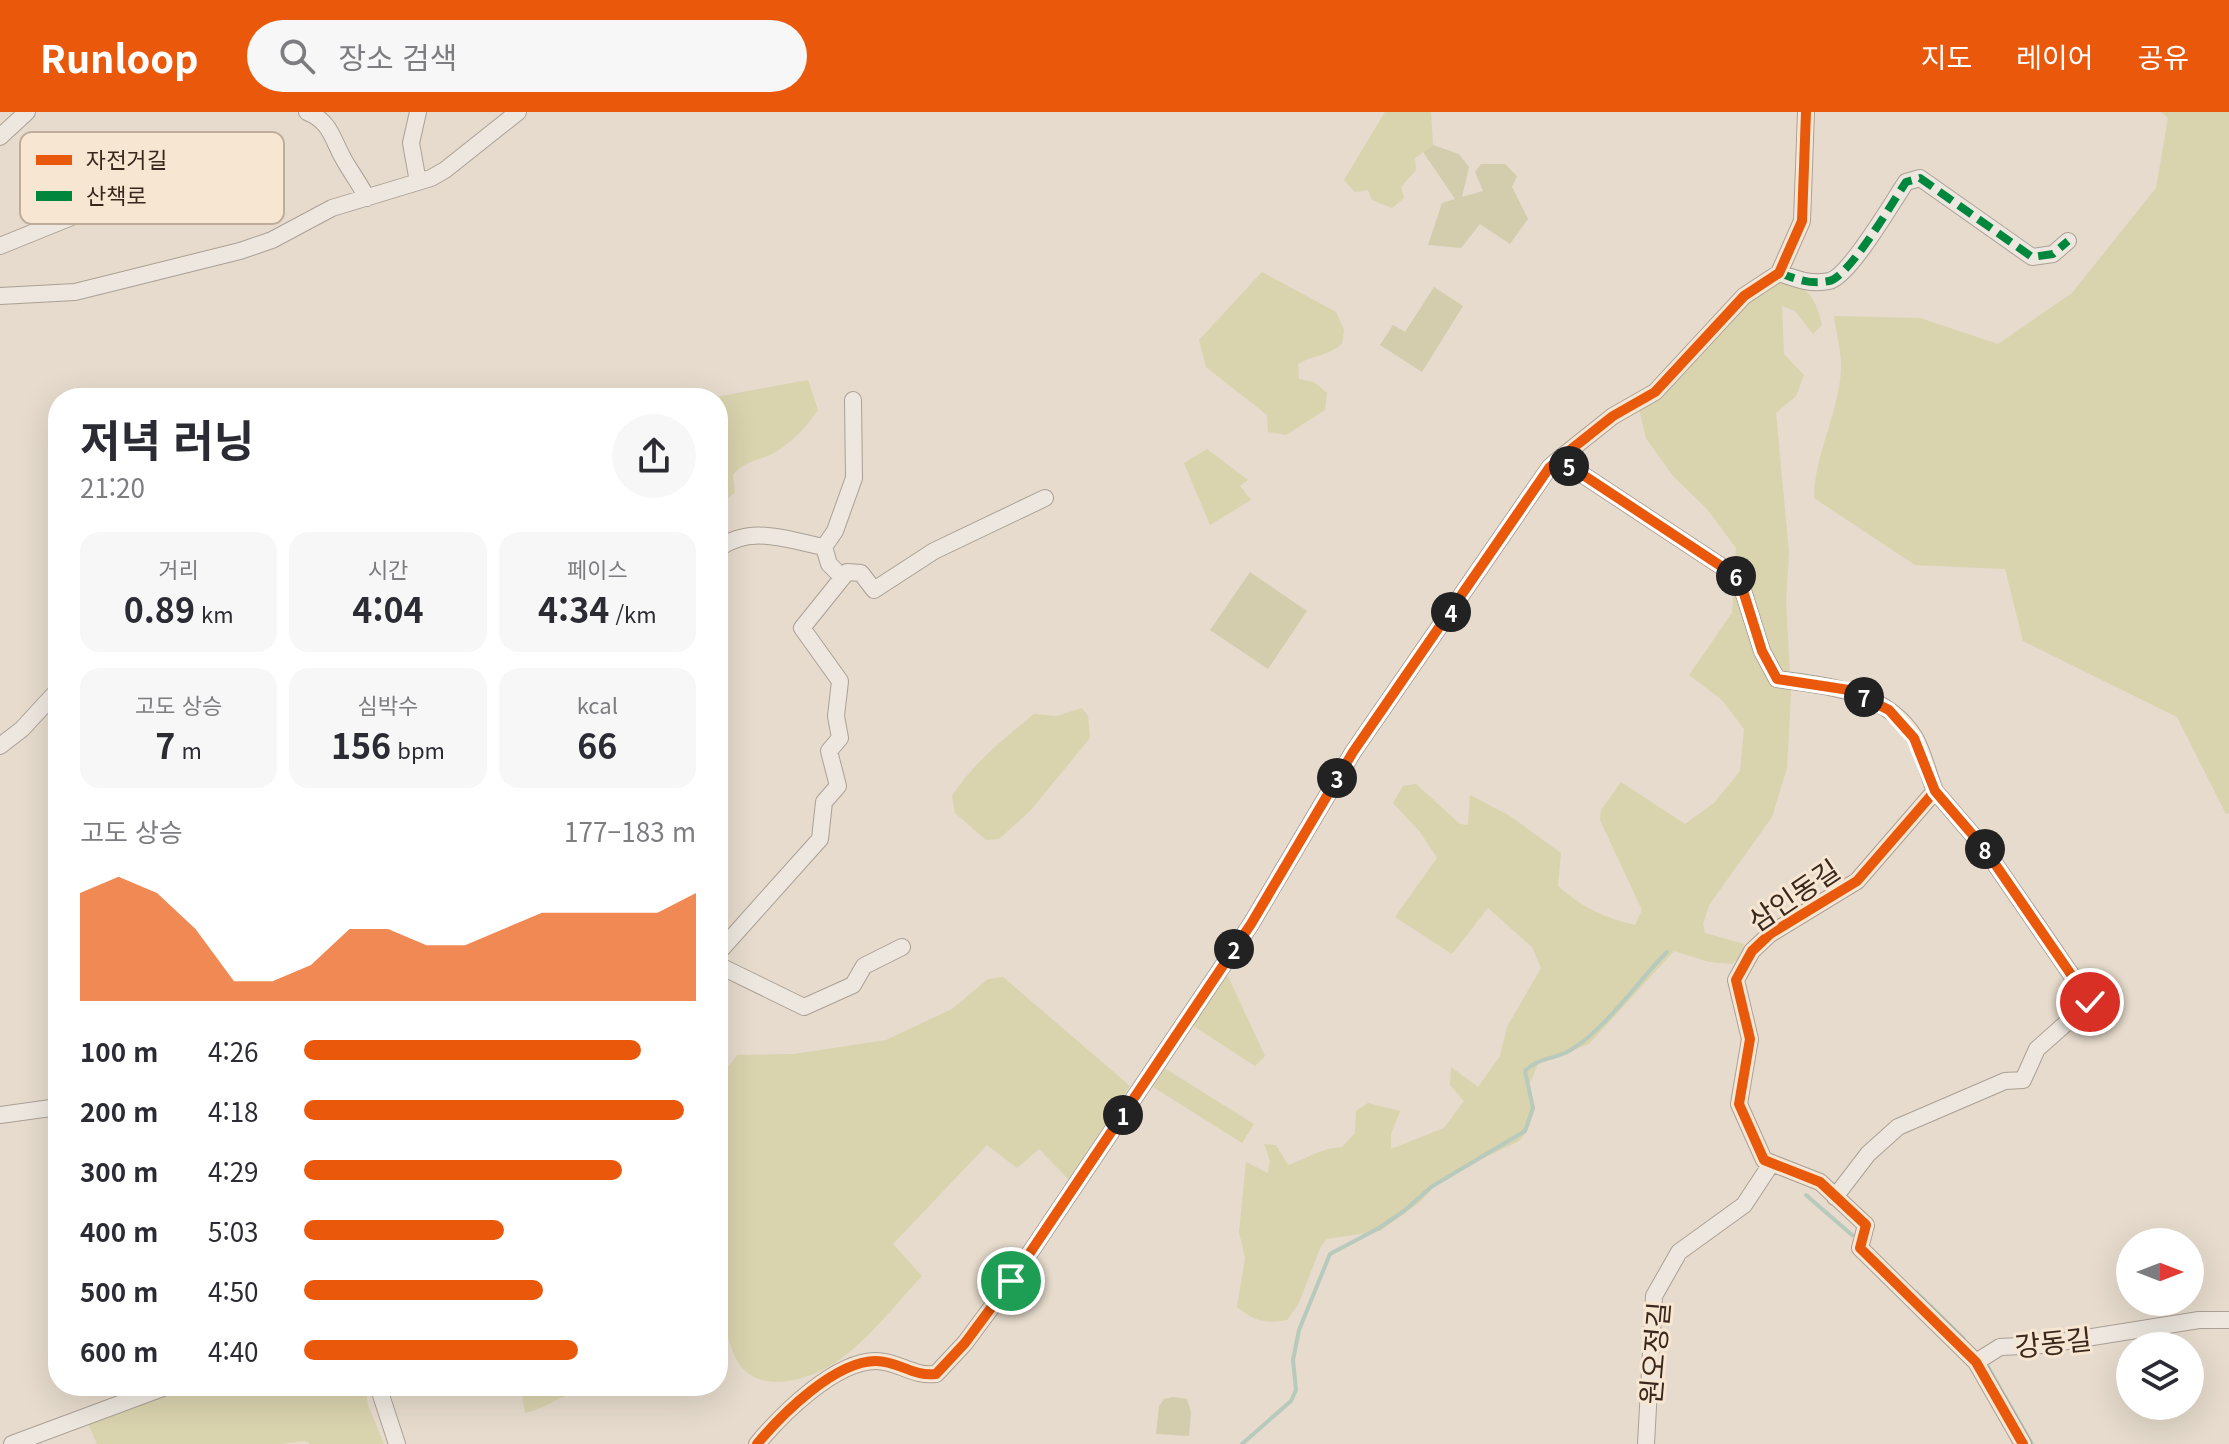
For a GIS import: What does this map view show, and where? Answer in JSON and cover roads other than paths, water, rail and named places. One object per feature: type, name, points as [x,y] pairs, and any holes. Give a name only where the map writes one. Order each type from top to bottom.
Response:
[{"type":"street","points":[[0,137],[27,112]]},
{"type":"street","points":[[307,112],[320,117],[328,127],[367,198]]},
{"type":"street","points":[[418,112],[411,143],[418,182]]},
{"type":"street","points":[[0,296],[75,292],[240,251],[272,240],[332,208],[418,182],[445,170],[518,112]]},
{"type":"street","points":[[757,1444],[774,1423],[840,1372],[859,1363],[875,1361],[919,1375],[936,1374],[965,1343],[1011,1281],[1251,924],[1353,752],[1549,468],[1613,416],[1655,392],[1744,296],[1779,273],[1802,221],[1806,112]]},
{"type":"street","points":[[1779,273],[1808,283],[1832,281],[1852,264],[1906,182],[1920,178],[2032,257],[2053,254],[2068,241]]},
{"type":"street","points":[[0,246],[54,224]]},
{"type":"street","points":[[824,547],[835,531],[854,478],[853,400]]},
{"type":"street","points":[[1559,459],[1739,578],[1762,651],[1777,679],[1849,690],[1889,710],[1914,738],[1935,791],[1984,848],[2090,1002],[2037,1049],[2023,1080],[1990,1086],[1898,1127],[1868,1154],[1835,1197]]},
{"type":"street","points":[[728,942],[820,839],[824,802],[838,786],[829,751],[840,738],[836,716],[840,681],[802,628],[847,572],[861,573],[874,590],[934,551],[1045,498]]},
{"type":"street","points":[[728,541],[751,533],[824,547]]},
{"type":"street","points":[[824,547],[829,564],[842,577]]},
{"type":"street","points":[[0,746],[22,729],[48,701]]},
{"type":"street","name":"삼인동길","points":[[1771,1164],[1764,1160],[1739,1104],[1750,1039],[1736,980],[1752,951],[1770,934],[1857,881],[1935,791]]},
{"type":"street","points":[[728,970],[804,1007],[853,985],[864,966],[902,947]]},
{"type":"street","points":[[0,1115],[48,1108]]},
{"type":"street","points":[[1771,1164],[1820,1182],[1866,1225],[1860,1248],[1976,1362],[2023,1444]]},
{"type":"street","name":"원오정길","points":[[1646,1444],[1654,1296],[1679,1252],[1744,1205],[1771,1164]]},
{"type":"street","name":"강동길","points":[[1976,1362],[2000,1347],[2042,1345],[2199,1320],[2229,1320]]},
{"type":"street","points":[[12,1444],[141,1396]]},
{"type":"street","points":[[381,1396],[397,1444]]},
{"type":"waterway","points":[[1242,1444],[1291,1401],[1296,1390],[1293,1360],[1299,1330],[1330,1254],[1379,1228],[1431,1187],[1525,1131],[1533,1108],[1525,1071],[1569,1051],[1583,1041],[1609,1018],[1667,952]]},
{"type":"waterway","points":[[1806,1195],[1852,1235]]},
{"type":"waterway","points":[[1916,1292],[1964,1339]]},
{"type":"waterway","points":[[1987,1365],[2032,1444]]}]
